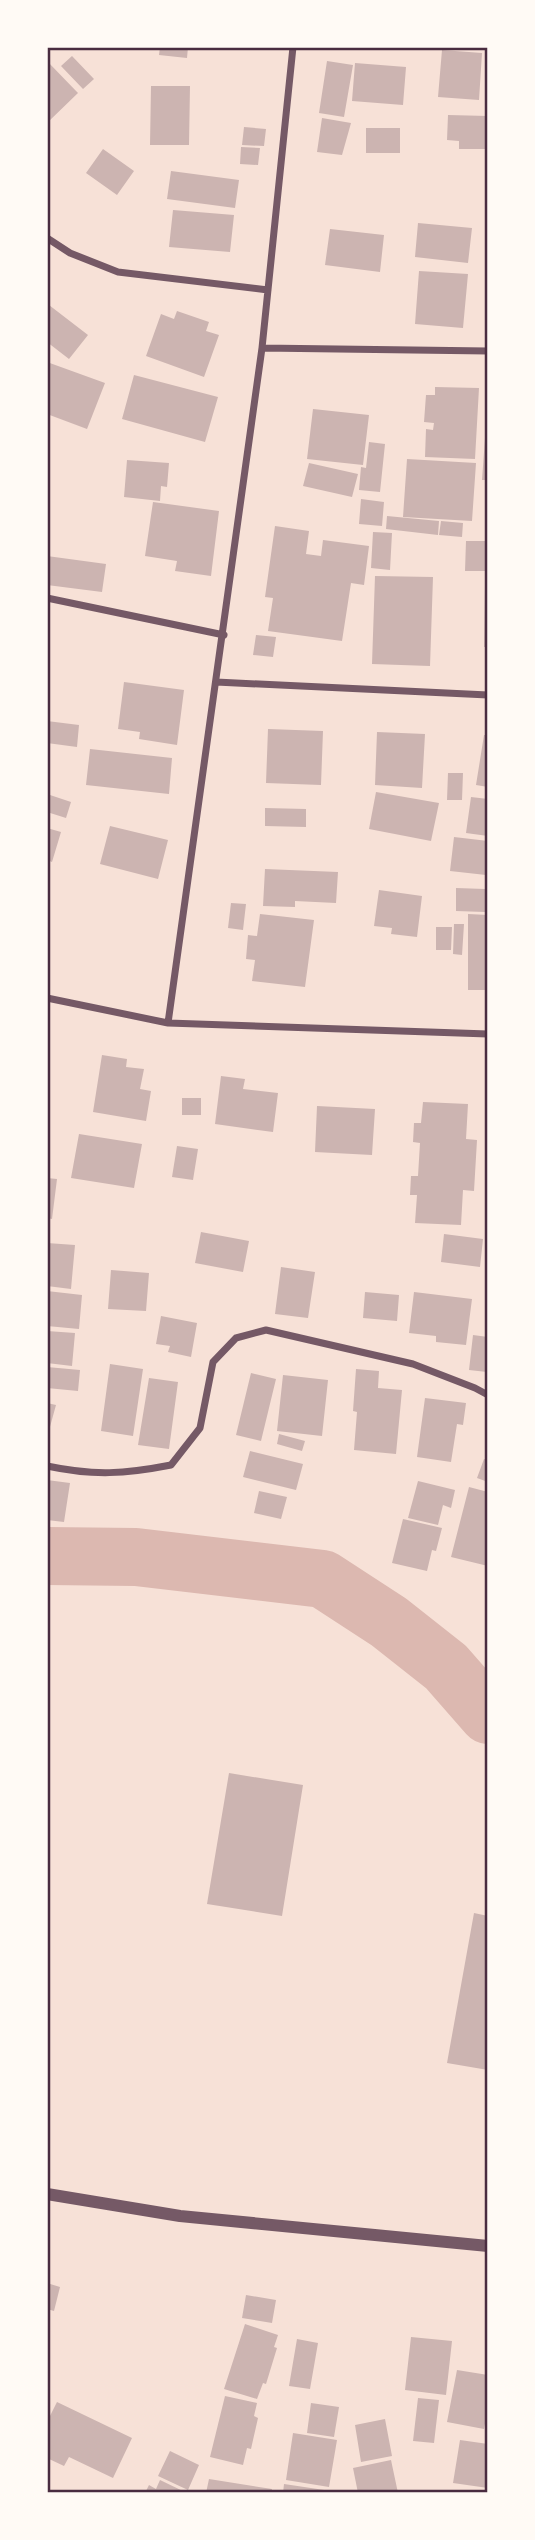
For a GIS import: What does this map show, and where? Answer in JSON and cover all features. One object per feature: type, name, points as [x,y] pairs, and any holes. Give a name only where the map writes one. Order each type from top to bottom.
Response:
[{"type":"street","points":[[168,1023],[262,348],[293,47]]},
{"type":"street","points":[[47,238],[70,253],[118,272],[268,290]]},
{"type":"street","points":[[262,348],[488,351]]},
{"type":"street","points":[[47,598],[224,635]]},
{"type":"street","points":[[216,682],[488,695]]},
{"type":"street","points":[[47,998],[168,1023],[488,1034]]},
{"type":"street","points":[[47,1466],[71,1471],[124,1474],[172,1465],[200,1429],[213,1362],[236,1338],[266,1330],[413,1364],[488,1395]]},
{"type":"street","points":[[47,2194],[180,2216],[488,2246]]},
{"type":"building","points":[[160,47],[188,47],[187,58],[159,55]]},
{"type":"building","points":[[442,50],[482,53],[479,100],[438,97]]},
{"type":"building","points":[[72,56],[94,79],[83,89],[61,66]]},
{"type":"building","points":[[47,61],[78,93],[47,123]]},
{"type":"building","points":[[327,61],[353,65],[344,117],[319,113]]},
{"type":"building","points":[[355,63],[406,67],[403,105],[352,101]]},
{"type":"building","points":[[151,86],[190,86],[189,145],[150,145]]},
{"type":"building","points":[[448,115],[488,116],[488,149],[459,149],[459,141],[447,140]]},
{"type":"building","points":[[322,118],[351,123],[342,155],[317,152]]},
{"type":"building","points":[[244,127],[266,129],[264,146],[242,145]]},
{"type":"building","points":[[366,128],[400,128],[400,153],[366,153]]},
{"type":"building","points":[[241,147],[260,148],[258,165],[240,164]]},
{"type":"building","points":[[103,149],[134,171],[117,195],[86,173]]},
{"type":"building","points":[[171,171],[239,180],[235,208],[167,199]]},
{"type":"building","points":[[173,210],[234,215],[230,252],[169,247]]},
{"type":"building","points":[[418,223],[472,228],[468,263],[415,257]]},
{"type":"building","points":[[330,229],[384,235],[380,272],[325,265]]},
{"type":"building","points":[[419,271],[468,274],[463,328],[415,324]]},
{"type":"building","points":[[49,305],[88,335],[69,359],[47,342]]},
{"type":"building","points":[[177,311],[209,322],[206,331],[219,335],[204,377],[146,356],[161,314],[174,319]]},
{"type":"building","points":[[47,362],[105,383],[87,429],[47,414]]},
{"type":"building","points":[[134,375],[218,397],[205,442],[122,419]]},
{"type":"building","points":[[435,387],[479,388],[475,459],[425,457],[426,429],[433,430],[434,423],[424,422],[426,395],[435,395]]},
{"type":"building","points":[[313,409],[369,415],[363,465],[307,459]]},
{"type":"building","points":[[485,438],[488,438],[488,480],[482,480]]},
{"type":"building","points":[[369,442],[385,444],[380,492],[359,490],[361,467],[366,468]]},
{"type":"building","points":[[407,459],[476,463],[472,521],[403,517]]},
{"type":"building","points":[[127,460],[169,463],[167,487],[161,486],[160,501],[124,497]]},
{"type":"building","points":[[309,463],[358,474],[352,497],[303,486]]},
{"type":"building","points":[[361,499],[384,502],[382,526],[359,524]]},
{"type":"building","points":[[153,502],[219,511],[211,576],[175,571],[177,561],[145,556]]},
{"type":"building","points":[[387,516],[439,521],[438,535],[386,529]]},
{"type":"building","points":[[441,521],[463,523],[462,537],[439,535]]},
{"type":"building","points":[[275,526],[309,531],[306,554],[321,556],[323,540],[369,546],[364,585],[351,583],[342,641],[268,631],[273,598],[265,597]]},
{"type":"building","points":[[373,532],[392,533],[390,570],[371,568]]},
{"type":"building","points":[[466,541],[488,541],[488,571],[465,571]]},
{"type":"building","points":[[47,556],[106,564],[102,592],[47,585]]},
{"type":"building","points":[[375,576],[433,577],[430,666],[372,664]]},
{"type":"building","points":[[485,586],[488,586],[488,647],[484,647]]},
{"type":"building","points":[[256,635],[276,637],[273,657],[253,655]]},
{"type":"building","points":[[124,682],[184,690],[177,745],[139,739],[140,732],[118,729]]},
{"type":"building","points":[[47,721],[79,725],[77,747],[47,743]]},
{"type":"building","points":[[268,729],[323,731],[321,785],[266,783]]},
{"type":"building","points":[[377,732],[425,734],[422,788],[375,785]]},
{"type":"building","points":[[484,735],[488,735],[488,787],[476,785]]},
{"type":"building","points":[[90,749],[172,758],[169,794],[86,785]]},
{"type":"building","points":[[448,773],[463,773],[462,800],[447,800]]},
{"type":"building","points":[[376,792],[439,803],[431,841],[369,829]]},
{"type":"building","points":[[47,794],[71,802],[66,818],[47,812]]},
{"type":"building","points":[[471,797],[488,799],[488,836],[466,833]]},
{"type":"building","points":[[265,808],[306,809],[306,827],[265,826]]},
{"type":"building","points":[[110,826],[168,840],[158,879],[100,864]]},
{"type":"building","points":[[47,828],[61,832],[52,862],[47,860]]},
{"type":"building","points":[[454,837],[488,841],[486,875],[450,871]]},
{"type":"building","points":[[265,869],[338,872],[336,903],[295,901],[295,907],[263,906]]},
{"type":"building","points":[[456,888],[485,889],[485,912],[456,911]]},
{"type":"building","points":[[379,890],[422,896],[417,937],[391,934],[392,928],[374,926]]},
{"type":"building","points":[[231,903],[246,904],[243,930],[228,928]]},
{"type":"building","points":[[260,914],[314,920],[305,987],[252,981],[255,960],[246,959],[248,935],[257,936]]},
{"type":"building","points":[[468,914],[488,915],[488,990],[468,990]]},
{"type":"building","points":[[454,924],[464,924],[462,955],[453,954]]},
{"type":"building","points":[[436,927],[452,927],[451,950],[436,950]]},
{"type":"building","points":[[102,1055],[127,1059],[126,1067],[144,1069],[140,1089],[151,1091],[146,1121],[93,1112]]},
{"type":"building","points":[[221,1076],[245,1079],[243,1089],[278,1093],[273,1132],[215,1124]]},
{"type":"building","points":[[182,1098],[201,1098],[201,1115],[182,1115]]},
{"type":"building","points":[[423,1102],[468,1104],[466,1139],[477,1140],[474,1191],[463,1190],[461,1225],[415,1223],[417,1195],[410,1195],[411,1176],[418,1176],[420,1143],[413,1142],[414,1123],[421,1123]]},
{"type":"building","points":[[317,1106],[375,1109],[372,1155],[315,1152]]},
{"type":"building","points":[[79,1134],[142,1144],[134,1188],[71,1178]]},
{"type":"building","points":[[177,1146],[198,1149],[193,1180],[172,1177]]},
{"type":"building","points":[[47,1178],[57,1179],[52,1219],[47,1218]]},
{"type":"building","points":[[201,1232],[249,1241],[243,1272],[195,1263]]},
{"type":"building","points":[[444,1234],[483,1239],[480,1267],[441,1262]]},
{"type":"building","points":[[47,1243],[75,1245],[71,1289],[47,1286]]},
{"type":"building","points":[[281,1267],[315,1272],[308,1318],[275,1314]]},
{"type":"building","points":[[111,1270],[149,1273],[146,1311],[108,1309]]},
{"type":"building","points":[[47,1291],[82,1295],[79,1329],[47,1326]]},
{"type":"building","points":[[365,1292],[399,1295],[397,1321],[363,1318]]},
{"type":"building","points":[[414,1292],[472,1299],[466,1345],[436,1342],[436,1336],[409,1333]]},
{"type":"building","points":[[161,1316],[197,1323],[191,1357],[168,1352],[170,1346],[156,1344]]},
{"type":"building","points":[[47,1331],[75,1333],[72,1366],[47,1363]]},
{"type":"building","points":[[473,1335],[488,1337],[487,1372],[469,1370]]},
{"type":"building","points":[[110,1364],[143,1369],[133,1436],[101,1431]]},
{"type":"building","points":[[47,1367],[80,1370],[78,1391],[47,1388]]},
{"type":"building","points":[[356,1369],[379,1371],[378,1388],[402,1390],[396,1454],[354,1450]]},
{"type":"building","points":[[251,1373],[276,1379],[261,1441],[236,1435]]},
{"type":"building","points":[[283,1375],[328,1380],[322,1436],[277,1431]]},
{"type":"building","points":[[149,1378],[178,1382],[169,1449],[138,1445]]},
{"type":"building","points":[[425,1398],[466,1403],[463,1425],[457,1424],[451,1462],[417,1457]]},
{"type":"building","points":[[47,1403],[56,1405],[48,1434],[47,1434]]},
{"type":"building","points":[[279,1434],[305,1441],[302,1451],[277,1444]]},
{"type":"building","points":[[250,1451],[303,1464],[296,1490],[243,1477]]},
{"type":"building","points":[[484,1459],[488,1460],[488,1482],[477,1478]]},
{"type":"building","points":[[47,1480],[70,1483],[64,1522],[47,1520]]},
{"type":"building","points":[[418,1481],[455,1490],[451,1508],[443,1505],[438,1525],[408,1518]]},
{"type":"building","points":[[469,1487],[488,1492],[488,1566],[451,1557]]},
{"type":"building","points":[[259,1491],[287,1497],[281,1519],[254,1513]]},
{"type":"building","points":[[403,1519],[442,1528],[436,1551],[432,1550],[427,1571],[392,1563]]},
{"type":"building","points":[[229,1773],[303,1785],[282,1916],[207,1904]]},
{"type":"building","points":[[474,1913],[488,1916],[488,2070],[447,2063]]},
{"type":"building","points":[[47,2283],[60,2287],[54,2311],[47,2309]]},
{"type":"building","points":[[246,2295],[276,2300],[272,2323],[242,2318]]},
{"type":"building","points":[[245,2324],[278,2335],[274,2347],[277,2348],[266,2384],[263,2383],[257,2399],[224,2389]]},
{"type":"building","points":[[411,2337],[452,2341],[446,2395],[405,2390]]},
{"type":"building","points":[[297,2339],[318,2343],[310,2389],[289,2386]]},
{"type":"building","points":[[457,2370],[488,2375],[488,2408],[484,2429],[447,2422]]},
{"type":"building","points":[[225,2396],[257,2403],[254,2416],[258,2418],[251,2449],[247,2448],[243,2465],[210,2457]]},
{"type":"building","points":[[418,2398],[439,2400],[434,2443],[413,2441]]},
{"type":"building","points":[[57,2402],[132,2438],[113,2478],[69,2457],[64,2466],[47,2458],[47,2422]]},
{"type":"building","points":[[311,2403],[339,2407],[334,2437],[307,2433]]},
{"type":"building","points":[[385,2419],[392,2456],[361,2462],[355,2425]]},
{"type":"building","points":[[293,2433],[337,2440],[329,2487],[286,2480]]},
{"type":"building","points":[[460,2440],[488,2444],[488,2488],[453,2483]]},
{"type":"building","points":[[170,2451],[199,2465],[188,2490],[158,2476]]},
{"type":"building","points":[[391,2460],[398,2493],[358,2493],[353,2468]]},
{"type":"building","points":[[209,2479],[272,2489],[271,2493],[206,2493]]},
{"type":"building","points":[[160,2480],[187,2493],[145,2493],[149,2485],[156,2489]]},
{"type":"building","points":[[284,2484],[331,2491],[331,2493],[283,2493]]},
{"type":"waterway","points":[[47,1556],[136,1557],[323,1579],[389,1622],[446,1667],[488,1715]]}]
